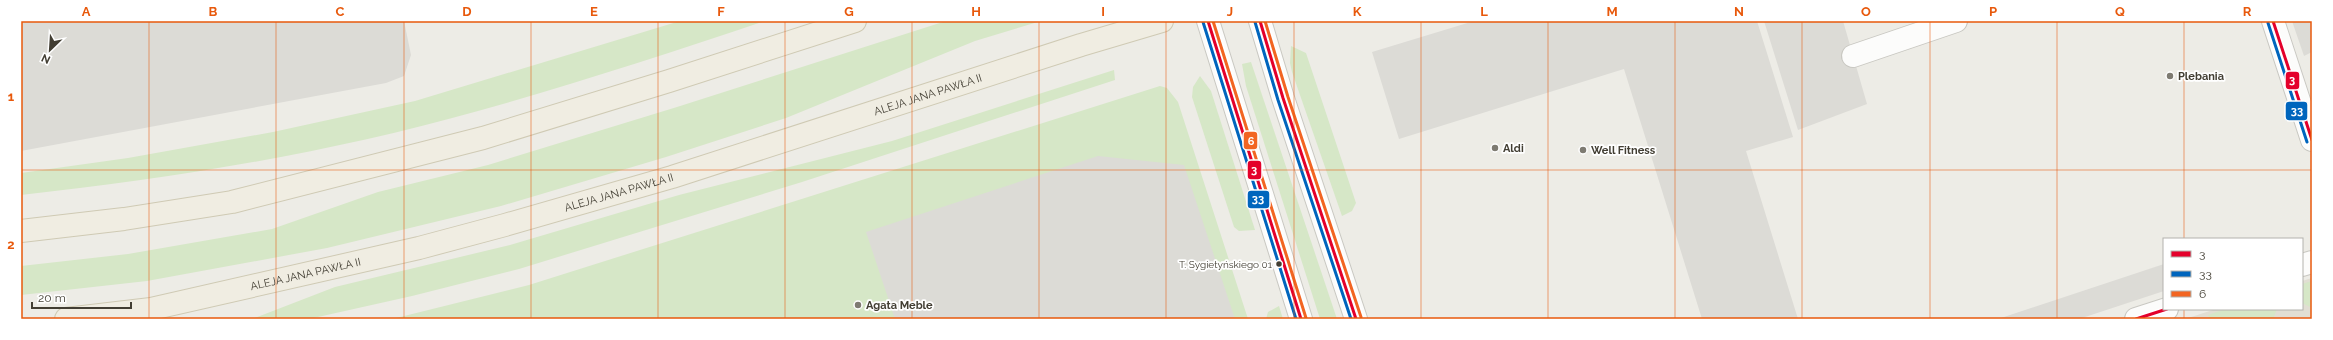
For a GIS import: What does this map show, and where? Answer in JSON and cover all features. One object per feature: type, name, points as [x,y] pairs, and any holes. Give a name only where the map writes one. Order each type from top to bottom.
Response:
[{"type":"main road","points":[[21,231],[124,219],[232,202],[483,138],[669,82],[855,21]]},
{"type":"main road","name":"ALEJA JANA PAWŁA II","points":[[66,319],[150,309],[419,248],[505,225],[672,177],[1074,47],[1162,21]]},
{"type":"street","points":[[1208,21],[1301,319]]},
{"type":"street","points":[[1260,21],[1283,98],[1356,319]]},
{"type":"street","points":[[1853,56],[1956,21]]},
{"type":"street","points":[[2273,21],[2312,140]]},
{"type":"street","points":[[2136,319],[2164,310]]},
{"type":"shaded area","points":[[21,21],[404,21],[411,55],[404,76],[386,83],[21,151]]},
{"type":"shaded area","points":[[1474,21],[1757,21],[1793,137],[1746,151],[1798,319],[1702,319],[1624,69],[1399,139],[1372,52]]},
{"type":"shaded area","points":[[1764,21],[1843,21],[1867,104],[1798,130]]},
{"type":"shaded area","points":[[2292,21],[2312,21],[2312,52],[2304,56]]},
{"type":"shaded area","points":[[1098,156],[1184,165],[1235,319],[895,319],[866,232]]},
{"type":"shaded area","points":[[2163,264],[2163,291],[2079,319],[1998,319]]},
{"type":"shaded area","points":[[2312,278],[2312,319],[2185,319],[2213,310],[2303,310],[2303,281]]},
{"type":"green space","points":[[680,21],[765,21],[550,90],[422,126],[309,152],[194,172],[136,181],[21,195],[21,173],[128,158],[273,132],[415,101]]},
{"type":"green space","points":[[946,21],[1041,21],[975,41],[786,118],[666,157],[501,206],[327,248],[147,281],[21,295],[21,266],[128,254],[272,229],[378,192],[488,165],[677,107]]},
{"type":"green space","points":[[1291,46],[1306,53],[1356,203],[1352,211],[1342,216],[1292,72],[1290,63]]},
{"type":"green space","points":[[1251,62],[1337,319],[1320,319],[1246,86],[1242,64]]},
{"type":"green space","points":[[1114,70],[1115,80],[802,182],[519,269],[412,296],[309,319],[252,319],[335,287],[510,245],[679,195],[892,141]]},
{"type":"green space","points":[[1200,76],[1211,91],[1255,230],[1239,231],[1234,227],[1192,97],[1193,87]]},
{"type":"green space","points":[[1160,86],[1167,88],[1178,102],[1248,319],[392,319],[529,285]]},
{"type":"green space","points":[[2312,281],[2312,307],[2303,304],[2303,284]]},
{"type":"green space","points":[[1279,306],[1283,319],[1266,319],[1268,312]]},
{"type":"green space","points":[[2222,310],[2277,310],[2273,319],[2210,319],[2208,315]]},
{"type":"transit line","name":"3","points":[[1208,21],[1301,319]]},
{"type":"transit line","name":"6","points":[[1213,21],[1306,318]]},
{"type":"transit line","name":"3","points":[[1260,21],[1283,98],[1356,319]]},
{"type":"transit line","name":"6","points":[[1265,21],[1288,97],[1361,317]]},
{"type":"transit line","name":"3","points":[[2273,21],[2312,140]]},
{"type":"transit line","name":"33","points":[[1203,22],[1296,319]]},
{"type":"transit line","name":"33","points":[[1255,22],[1278,100],[1351,319]]},
{"type":"transit line","name":"33","points":[[2268,23],[2307,142]]},
{"type":"transit line","name":"3","points":[[2136,319],[2164,310]]},
{"type":"place","name":"Plebania","points":[[2170,76]]},
{"type":"place","name":"Aldi","points":[[1495,148]]},
{"type":"place","name":"Well Fitness","points":[[1583,150]]},
{"type":"place","name":"T. Sygietyńskiego 01","points":[[1279,264]]},
{"type":"place","name":"Agata Meble","points":[[858,305]]}]
